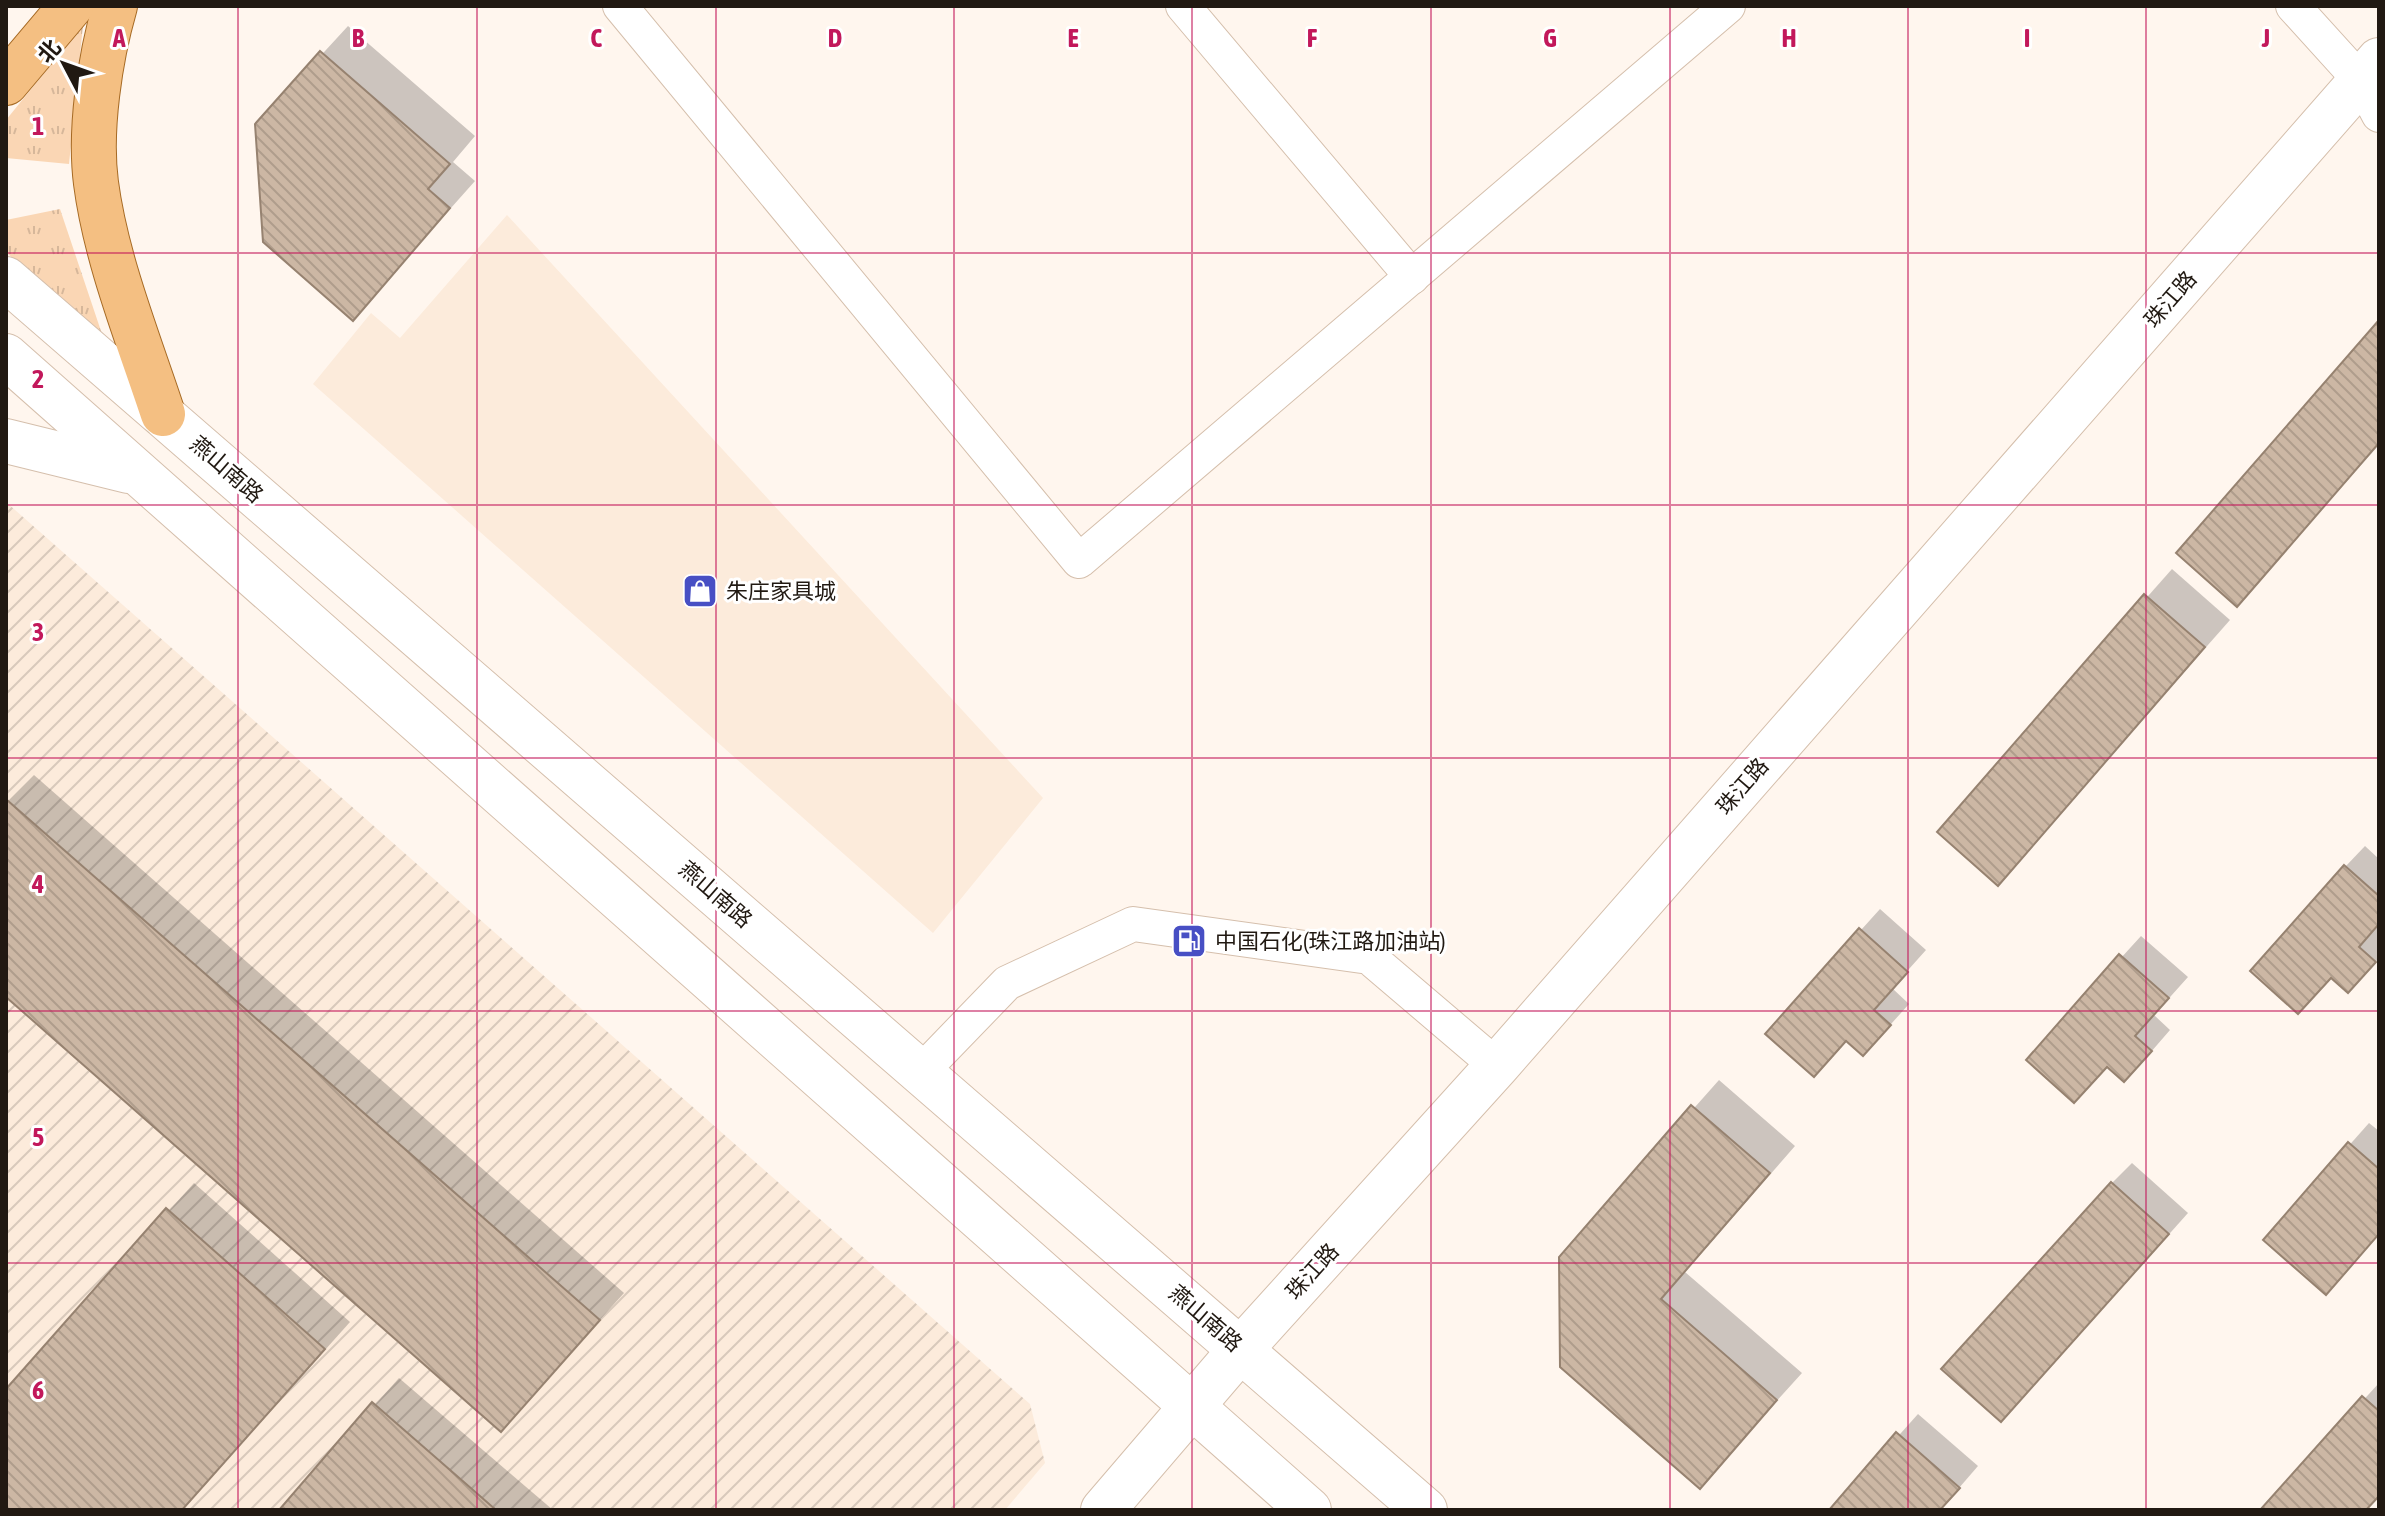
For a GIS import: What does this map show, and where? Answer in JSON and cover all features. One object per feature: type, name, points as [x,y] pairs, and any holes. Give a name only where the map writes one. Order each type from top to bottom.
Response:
[{"type":"main road","points":[[6,83],[71,6]]},
{"type":"main road","points":[[115,6],[97,95],[96,182],[122,289],[163,414]]},
{"type":"main road","name":"珠江路","points":[[1103,1510],[1241,1349],[2373,86]]},
{"type":"main road","name":"燕山南路","points":[[6,279],[1425,1510]]},
{"type":"main road","points":[[6,356],[1309,1510]]},
{"type":"main road","points":[[6,441],[137,473]]},
{"type":"street","points":[[620,6],[1079,561],[1727,6]]},
{"type":"street","points":[[1183,6],[1412,277]]},
{"type":"street","points":[[2293,6],[2373,86]]},
{"type":"street","points":[[921,1072],[1007,983],[1133,924],[1369,957],[1497,1066]]},
{"type":"shaded area","name":"朱庄家具城","points":[[507,215],[1043,798],[933,933],[313,384],[371,313],[400,338]]},
{"type":"shaded area","points":[[6,502],[1030,1404],[1045,1463],[1005,1510],[6,1510]]},
{"type":"green space","points":[[83,25],[69,164],[6,158],[6,120]]},
{"type":"green space","points":[[60,209],[105,343],[6,252],[6,220]]},
{"type":"building","points":[[320,51],[450,164],[428,189],[450,208],[353,321],[263,242],[255,124]]},
{"type":"building","points":[[2379,320],[2379,443],[2237,607],[2176,553]]},
{"type":"building","points":[[2144,594],[2205,647],[1998,886],[1937,832]]},
{"type":"building","points":[[7,800],[600,1320],[501,1432],[6,997]]},
{"type":"building","points":[[2344,865],[2379,896],[2379,924],[2359,947],[2376,962],[2348,993],[2331,978],[2298,1014],[2250,971]]},
{"type":"building","points":[[1859,928],[1908,972],[1874,1010],[1891,1025],[1863,1056],[1846,1041],[1814,1077],[1765,1034]]},
{"type":"building","points":[[2119,954],[2169,998],[2135,1036],[2152,1051],[2124,1082],[2107,1067],[2074,1103],[2026,1060]]},
{"type":"building","points":[[1691,1105],[1770,1173],[1661,1299],[1777,1400],[1700,1489],[1560,1367],[1559,1257]]},
{"type":"building","points":[[2348,1142],[2379,1169],[2379,1234],[2326,1295],[2263,1240]]},
{"type":"building","points":[[2111,1182],[2169,1234],[2001,1422],[1941,1369]]},
{"type":"building","points":[[166,1208],[325,1349],[182,1510],[6,1510],[6,1389]]},
{"type":"building","points":[[2362,1396],[2379,1411],[2379,1496],[2366,1510],[2260,1510]]},
{"type":"building","points":[[372,1402],[496,1510],[279,1510]]},
{"type":"building","points":[[1896,1432],[1960,1488],[1940,1510],[1829,1510]]},
{"type":"place","name":"朱庄家具城","points":[[700,591]]},
{"type":"place","name":"中国石化(珠江路加油站)","points":[[1189,941]]}]
